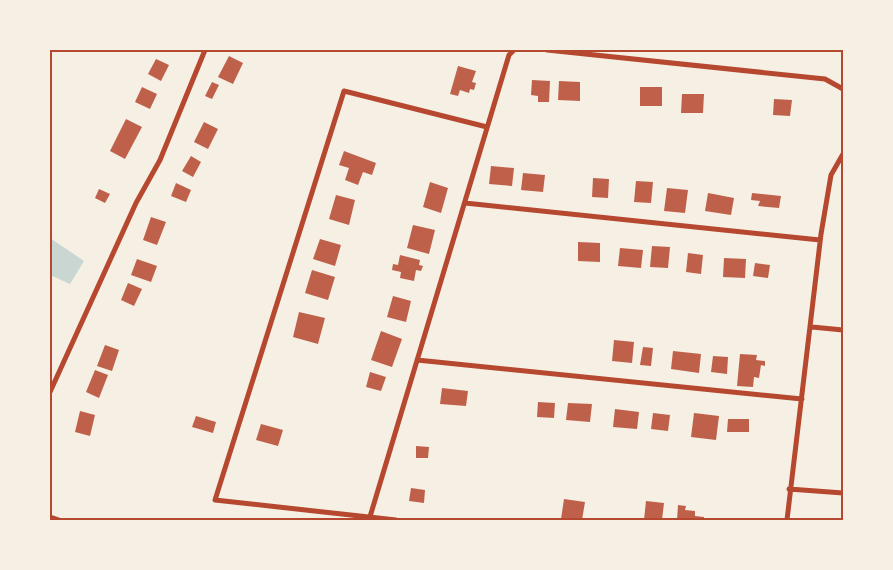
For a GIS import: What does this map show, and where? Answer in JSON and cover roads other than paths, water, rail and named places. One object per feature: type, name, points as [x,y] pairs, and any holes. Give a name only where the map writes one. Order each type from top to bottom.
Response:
[{"type":"street","points":[[50,392],[136,203],[160,160],[205,50]]},
{"type":"street","points":[[369,519],[509,55],[514,50]]},
{"type":"street","points":[[547,50],[825,79],[843,89]]},
{"type":"street","points":[[396,520],[369,519],[215,500],[344,91],[488,127]]},
{"type":"street","points":[[787,520],[789,489],[812,327],[820,240],[832,175],[840,165],[843,154]]},
{"type":"street","points":[[465,203],[820,240]]},
{"type":"street","points":[[812,327],[843,330]]},
{"type":"street","points":[[417,360],[802,399]]},
{"type":"street","points":[[789,489],[843,493]]},
{"type":"street","points":[[50,517],[60,520]]}]
